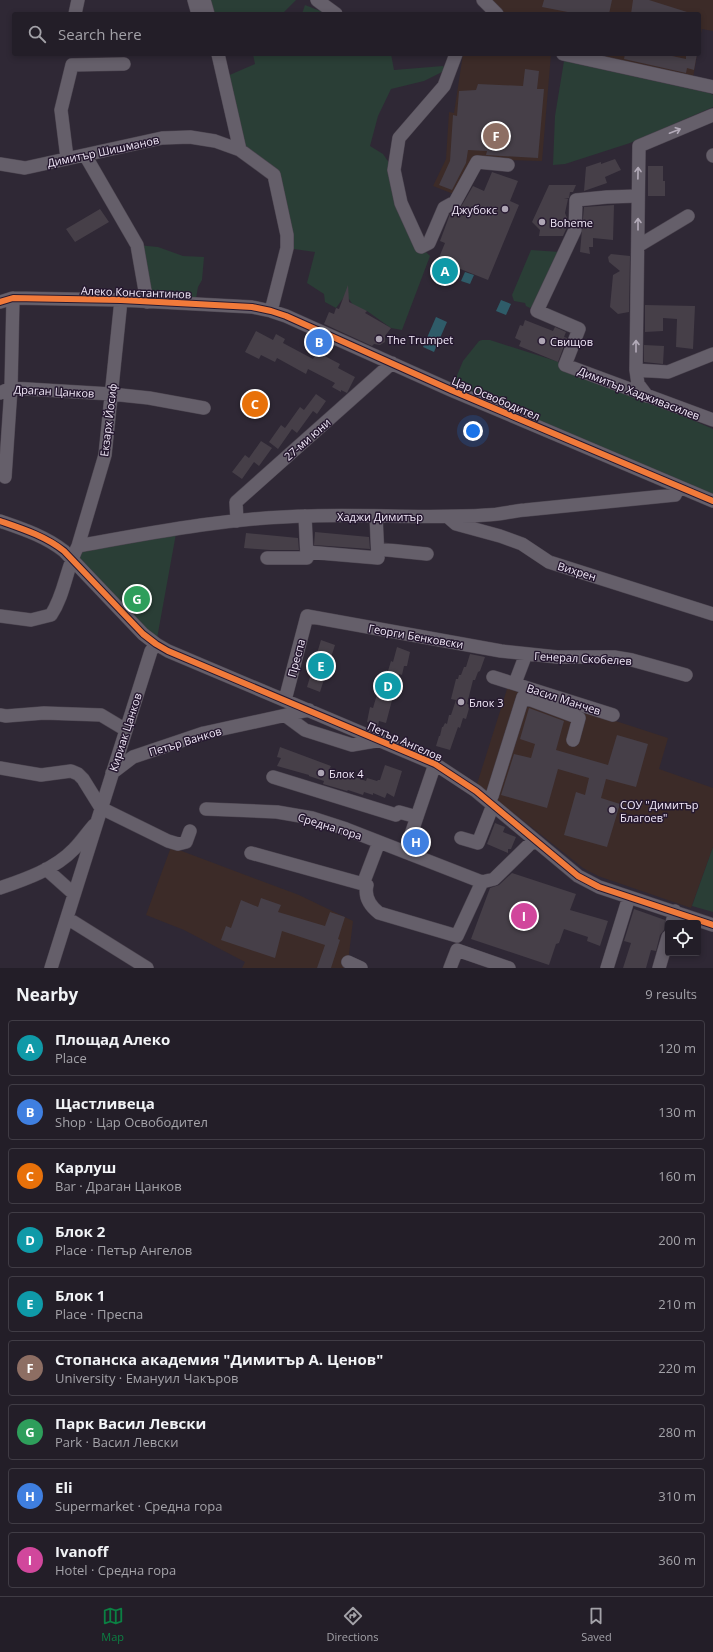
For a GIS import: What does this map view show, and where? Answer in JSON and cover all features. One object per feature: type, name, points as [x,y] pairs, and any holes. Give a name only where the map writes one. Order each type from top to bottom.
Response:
[{"type":"street","points":[[75,12],[78,0]]},
{"type":"street","points":[[194,0],[197,12]]},
{"type":"street","points":[[204,0],[207,12]]},
{"type":"street","points":[[317,0],[333,12]]},
{"type":"street","points":[[326,0],[341,12]]},
{"type":"street","points":[[483,0],[495,12]]},
{"type":"street","points":[[217,56],[240,150]]},
{"type":"street","points":[[455,56],[444,86],[400,138],[394,170],[401,203],[421,247],[429,243],[444,208],[455,202],[477,162],[508,165]]},
{"type":"street","points":[[572,56],[713,87]]},
{"type":"street","points":[[67,158],[61,110],[72,60],[124,64]]},
{"type":"street","points":[[646,396],[638,384],[636,370],[639,146],[713,115]]},
{"type":"street","name":"Димитър Шишманов","points":[[0,164],[25,168],[162,138],[190,137],[215,141],[240,150],[274,175],[287,235],[287,248],[271,311]]},
{"type":"street","points":[[84,155],[137,245],[147,302]]},
{"type":"street","name":"Димитър Хадживасилев","points":[[638,196],[576,200],[575,230],[537,311],[579,329],[565,365],[713,420]]},
{"type":"street","points":[[638,246],[688,216]]},
{"type":"street","points":[[5,477],[6,390],[13,298]]},
{"type":"street","name":"Алеко Константинов","points":[[0,302],[13,298],[120,300],[252,307],[271,311]]},
{"type":"street","name":"Екзарх Йосиф","points":[[0,616],[31,620],[51,615],[58,603],[71,558],[78,546],[106,455],[120,300]]},
{"type":"street","name":"Цар Освободител","points":[[271,311],[286,316],[713,501]]},
{"type":"street","points":[[636,370],[668,372],[713,354]]},
{"type":"street","name":"27-ми юни","points":[[237,520],[236,502],[392,363]]},
{"type":"street","name":"Драган Цанков","points":[[6,390],[111,394],[149,398],[204,408]]},
{"type":"street","name":"Хаджи Димитър","points":[[78,546],[170,529],[237,520],[305,516],[447,517],[487,515],[520,510],[675,495],[679,487]]},
{"type":"street","points":[[267,558],[307,558],[305,516]]},
{"type":"street","points":[[306,552],[378,558],[376,516]]},
{"type":"street","name":"Вихрен","points":[[447,517],[456,524],[500,536],[522,544],[549,562],[713,614]]},
{"type":"street","name":"Петър Ангелов","points":[[0,521],[32,532],[51,541],[71,558],[143,634],[156,644],[435,764],[476,791],[493,800],[534,840],[578,876],[599,887],[629,897],[673,917],[713,925]]},
{"type":"street","points":[[378,549],[427,554]]},
{"type":"street","name":"Георги Бенковски","points":[[307,616],[501,651],[526,654]]},
{"type":"street","name":"Преспа","points":[[285,700],[307,616]]},
{"type":"street","name":"Кириак Цанков","points":[[51,968],[151,651],[156,644]]},
{"type":"street","points":[[515,683],[526,654]]},
{"type":"street","name":"Генерал Скобелев","points":[[526,654],[557,657],[614,657],[632,660],[686,675]]},
{"type":"street","name":"Васил Манчев","points":[[493,677],[613,715]]},
{"type":"street","points":[[461,838],[478,843],[493,800],[523,698],[579,718],[573,740]]},
{"type":"street","name":"Петър Ванков","points":[[112,772],[133,757],[204,733],[309,710]]},
{"type":"street","points":[[0,715],[6,716],[44,713],[101,714],[126,730]]},
{"type":"street","points":[[286,716],[305,730],[352,745],[381,740]]},
{"type":"street","points":[[405,852],[435,764]]},
{"type":"street","points":[[0,768],[41,775],[71,772],[78,774],[83,779],[99,814],[178,844],[186,842],[190,831]]},
{"type":"street","points":[[273,777],[396,815],[399,812],[417,817]]},
{"type":"street","name":"Средна гора","points":[[206,809],[277,812],[312,818],[482,882]]},
{"type":"street","name":"Кириак Цанков","points":[[0,888],[23,880],[64,858],[74,849],[99,814]]},
{"type":"street","points":[[251,853],[367,885],[365,892],[369,904],[379,913],[457,936],[482,882],[494,879],[534,840]]},
{"type":"street","points":[[363,884],[379,842]]},
{"type":"street","points":[[46,869],[74,894]]},
{"type":"street","points":[[607,968],[629,897]]},
{"type":"street","points":[[67,918],[147,968]]},
{"type":"street","points":[[659,968],[665,947]]},
{"type":"street","points":[[450,968],[458,950],[509,968]]},
{"type":"street","points":[[348,962],[361,968]]},
{"type":"shaded area","points":[[486,0],[713,0],[713,31],[702,29],[701,33],[701,12],[501,12]]},
{"type":"shaded area","points":[[463,56],[551,56],[542,161],[474,159],[456,195],[433,186],[446,159],[449,112],[454,113]]},
{"type":"shaded area","points":[[598,56],[697,56],[693,78]]},
{"type":"shaded area","name":"СОУ \"Димитър Благоев\"","points":[[508,686],[668,738],[659,769],[713,788],[713,847],[691,908],[598,876],[583,868],[477,784]]},
{"type":"shaded area","points":[[171,847],[299,895],[353,921],[348,962],[345,968],[242,968],[245,962],[184,930],[146,915]]},
{"type":"green space","points":[[204,0],[296,0],[284,12],[208,12]]},
{"type":"green space","points":[[305,5],[323,12],[303,12]]},
{"type":"green space","points":[[253,56],[391,56],[394,70],[443,66],[446,70],[424,81],[391,89],[378,116],[370,146],[383,154],[394,170],[421,247],[430,256],[402,330],[391,328],[367,311],[355,308],[349,299],[344,297],[336,308],[325,302],[324,294],[307,283],[315,252],[287,248],[274,175],[240,150],[225,77],[255,64]]},
{"type":"green space","points":[[564,61],[709,93],[713,95],[713,107],[630,143],[565,164],[553,165],[555,116]]},
{"type":"green space","points":[[137,245],[158,247],[183,256],[204,257],[202,280],[198,287],[195,304],[147,302]]},
{"type":"green space","points":[[531,250],[560,252],[535,303],[530,308],[526,306],[525,303],[514,301],[512,295]]},
{"type":"green space","points":[[490,340],[559,362],[713,429],[713,495],[451,390],[463,361],[479,341]]},
{"type":"green space","points":[[177,528],[156,644],[71,558],[78,546]]},
{"type":"green space","points":[[713,847],[713,912],[692,906]]},
{"type":"water","points":[[450,265],[459,269],[455,278],[446,274]]},
{"type":"water","points":[[465,272],[474,275],[470,284],[461,281]]},
{"type":"water","points":[[501,300],[511,304],[506,315],[496,311]]},
{"type":"water","points":[[436,317],[447,322],[434,352],[423,347]]},
{"type":"building","points":[[544,0],[612,0],[609,12],[568,12],[542,7]]},
{"type":"building","points":[[633,0],[649,0],[687,12],[631,12]]},
{"type":"building","points":[[625,56],[672,56],[686,59],[686,56],[697,56],[694,70],[687,68],[686,73],[624,59]]},
{"type":"building","points":[[525,69],[539,71],[537,89],[544,89],[538,158],[486,155],[487,151],[468,150],[466,163],[452,190],[439,185],[450,161],[453,115],[457,116],[459,91],[476,90],[478,84],[523,86]]},
{"type":"building","points":[[615,159],[621,170],[605,177],[607,183],[584,191],[586,167]]},
{"type":"building","points":[[648,166],[663,166],[665,196],[648,196]]},
{"type":"building","points":[[492,172],[518,181],[510,201],[519,205],[488,280],[438,260],[445,243],[440,241],[450,214],[456,211],[458,212],[473,186],[484,191]]},
{"type":"building","points":[[549,185],[576,185],[573,192],[570,192],[569,198],[564,199],[568,199],[565,213],[567,218],[567,227],[563,236],[539,236],[540,230],[532,222]]},
{"type":"building","points":[[614,205],[613,240],[593,238],[593,247],[589,247],[590,254],[580,252],[584,207]]},
{"type":"building","points":[[100,209],[109,222],[75,242],[66,229]]},
{"type":"building","points":[[611,254],[630,256],[629,312],[618,314],[610,307],[613,275],[620,271],[609,262],[608,257]]},
{"type":"building","points":[[348,285],[349,302],[367,311],[365,313],[391,328],[385,336],[385,342],[380,345],[374,344],[372,346],[324,324],[329,312],[334,314],[336,308],[339,309]]},
{"type":"building","points":[[645,305],[695,306],[693,349],[676,347],[677,319],[663,318],[663,331],[645,332]]},
{"type":"building","points":[[525,320],[553,331],[555,327],[566,332],[564,337],[567,338],[558,362],[519,346],[521,341],[515,338],[520,325],[523,326]]},
{"type":"building","points":[[256,331],[273,340],[276,334],[285,339],[283,343],[313,359],[317,352],[340,364],[338,368],[355,377],[347,393],[341,390],[341,392],[332,387],[335,383],[308,369],[306,374],[277,358],[275,362],[261,355],[259,359],[245,352]]},
{"type":"building","points":[[644,345],[664,346],[663,364],[644,362]]},
{"type":"building","points":[[316,394],[326,401],[317,414],[313,411],[297,433],[292,429],[278,449],[269,442],[281,425],[285,428],[300,407],[304,410]]},
{"type":"building","points":[[261,441],[272,448],[259,466],[254,462],[242,479],[232,472],[245,455],[249,458]]},
{"type":"building","points":[[315,532],[369,537],[370,549],[314,545]]},
{"type":"building","points":[[246,533],[298,538],[299,550],[244,548]]},
{"type":"building","points":[[321,640],[335,645],[320,692],[307,687]]},
{"type":"building","points":[[397,647],[410,652],[407,666],[404,666],[402,675],[399,674],[386,723],[379,721],[378,726],[367,722],[370,707],[373,708],[380,684],[382,684],[386,670],[388,671],[391,661],[393,662]]},
{"type":"building","name":"Блок 3","points":[[470,654],[485,657],[480,671],[478,672],[475,680],[473,680],[467,704],[470,705],[466,719],[463,718],[460,728],[458,727],[450,750],[436,746],[442,727],[445,723],[447,724],[449,715],[451,715],[456,700],[451,699],[456,679],[458,679],[459,675],[461,675],[464,667],[466,667]]},
{"type":"building","points":[[529,708],[564,721],[556,750],[608,765],[617,735],[648,744],[636,787],[606,779],[601,798],[620,804],[607,847],[564,835],[576,792],[585,795],[589,778],[558,769],[547,808],[501,795],[514,754],[531,758],[535,744],[520,739]]},
{"type":"building","name":"Блок 4","points":[[280,747],[366,781],[367,778],[377,781],[380,780],[385,765],[402,771],[394,797],[387,793],[385,798],[373,793],[373,795],[364,792],[363,795],[348,790],[347,791],[323,784],[324,781],[309,775],[277,766],[281,758],[277,757]]},
{"type":"building","points":[[495,823],[505,827],[503,832],[516,837],[511,849],[508,849],[508,853],[487,844]]},
{"type":"building","points":[[512,873],[576,894],[570,910],[608,921],[600,946],[587,941],[588,937],[564,929],[559,943],[556,944],[549,965],[471,939],[490,888],[499,885]]},
{"type":"building","points":[[261,898],[281,905],[278,912],[325,926],[330,912],[345,917],[338,939],[340,940],[331,968],[317,968],[325,945],[282,931],[275,958],[221,940],[226,926],[231,928],[241,900],[258,907]]},
{"type":"building","points":[[634,909],[665,920],[664,930],[660,935],[656,951],[651,950],[646,968],[623,968],[631,943],[624,941]]},
{"type":"cycle path","points":[[0,302],[13,298],[121,300],[252,307],[271,311],[286,316],[451,390],[713,501]]},
{"type":"cycle path","points":[[0,521],[41,537],[64,551],[143,634],[168,651],[435,764],[476,791],[578,876],[599,887],[713,925]]},
{"type":"place","name":"Стопанска академия \"Димитър А. Ценов\"","points":[[496,136]]},
{"type":"place","name":"Джубокс","points":[[505,209]]},
{"type":"place","name":"Boheme","points":[[542,222]]},
{"type":"place","name":"Площад Алеко","points":[[445,271]]},
{"type":"place","name":"The Trumpet","points":[[379,339]]},
{"type":"place","name":"Свищов","points":[[542,341]]},
{"type":"place","name":"Щастливеца","points":[[319,342]]},
{"type":"place","name":"Карлуш","points":[[255,404]]},
{"type":"place","name":"Парк Васил Левски","points":[[137,599]]},
{"type":"place","name":"Блок 1","points":[[321,666]]},
{"type":"place","name":"Блок 2","points":[[388,686]]},
{"type":"place","name":"Блок 3","points":[[461,702]]},
{"type":"place","name":"Блок 4","points":[[321,773]]},
{"type":"place","name":"СОУ \"Димитър Благоев\"","points":[[612,810]]},
{"type":"place","name":"Eli","points":[[416,842]]},
{"type":"place","name":"Ivanoff","points":[[524,916]]}]
